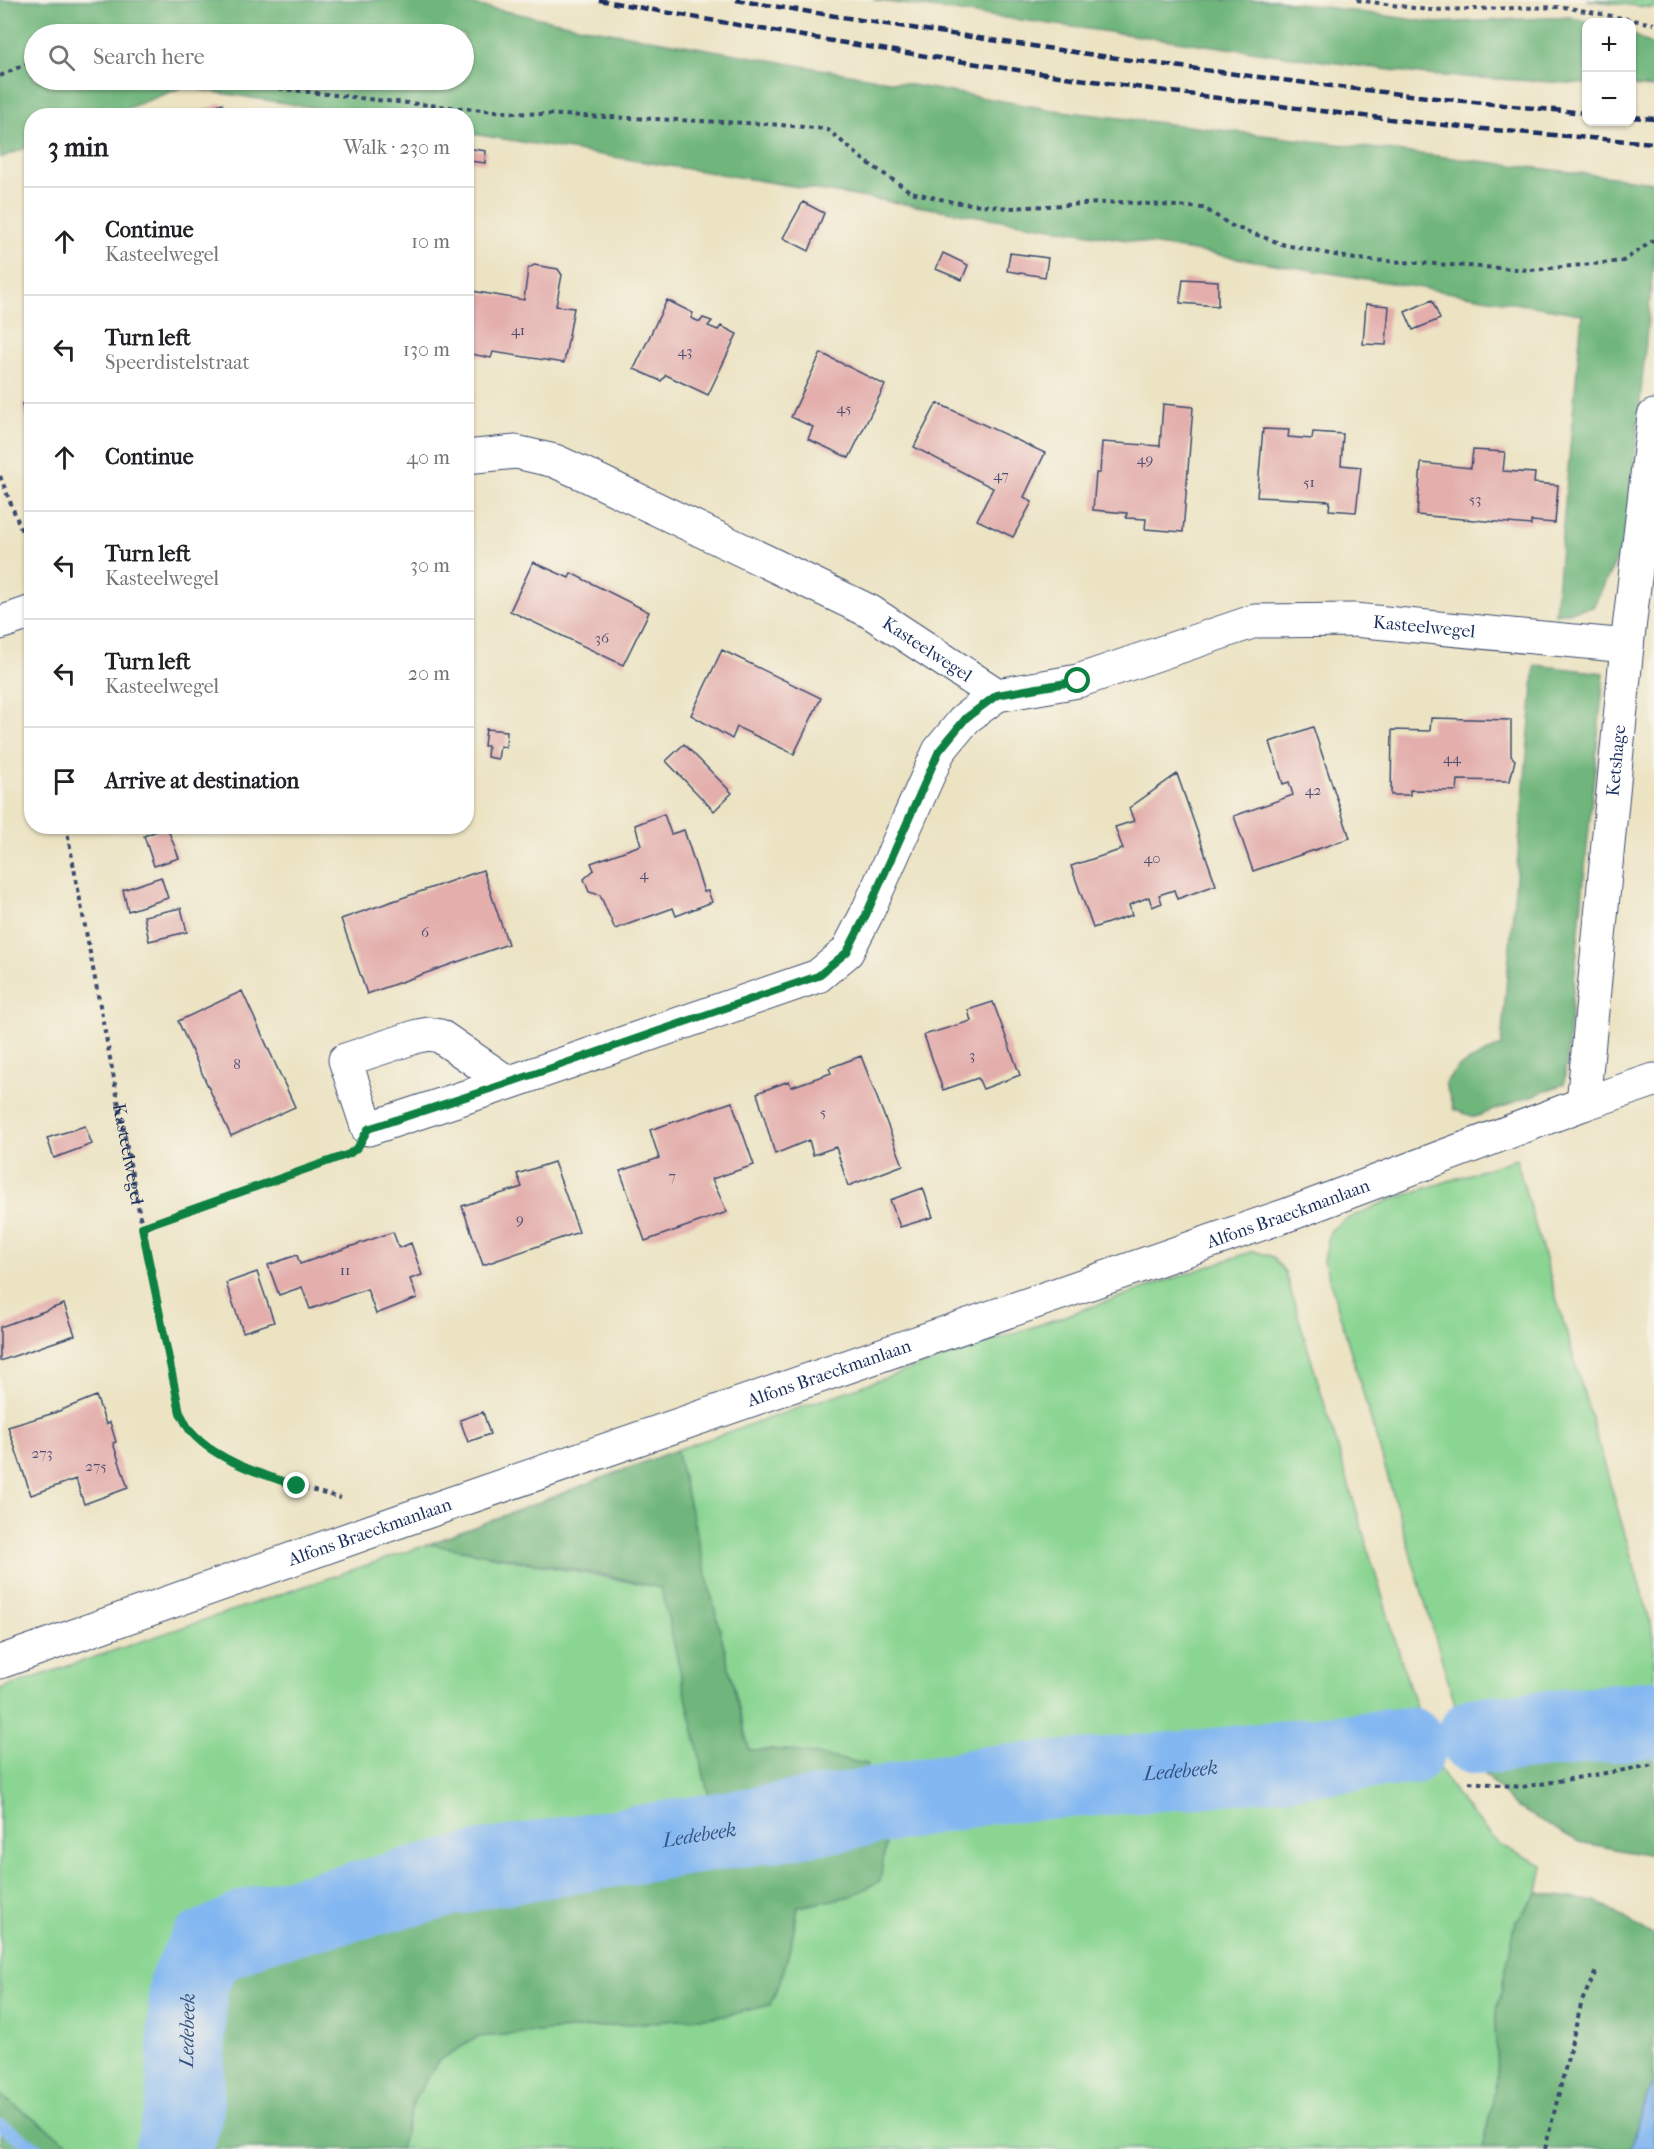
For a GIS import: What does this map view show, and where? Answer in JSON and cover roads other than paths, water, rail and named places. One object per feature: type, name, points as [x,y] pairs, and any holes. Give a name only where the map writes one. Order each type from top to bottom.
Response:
[{"type":"street","name":"Ketshage","points":[[1583,1104],[1627,646],[1654,416]]},
{"type":"street","name":"Kasteelwegel","points":[[474,456],[516,452],[555,461],[576,470],[868,611],[997,695],[1078,681],[1255,621],[1354,620],[1627,646]]},
{"type":"street","points":[[0,623],[24,615]]},
{"type":"street","points":[[508,1083],[440,1036],[429,1034],[345,1060],[368,1129],[508,1083],[818,976],[847,952],[866,915],[939,751],[966,718],[997,695]]},
{"type":"street","name":"Alfons Braeckmanlaan","points":[[0,1662],[400,1521],[1290,1214],[1583,1104],[1654,1080]]},
{"type":"water","points":[[1654,2084],[1654,2149],[1631,2149],[1645,2100]]},
{"type":"waterway","name":"Ledebeek","points":[[1477,1736],[1654,1719]]},
{"type":"waterway","name":"Ledebeek","points":[[174,2149],[185,2107],[188,1984],[206,1949],[255,1926],[489,1868],[847,1811],[988,1785],[1188,1770],[1408,1746]]},
{"type":"waterway","points":[[0,2125],[37,2149]]},
{"type":"railway","points":[[599,0],[814,38],[1029,72],[1245,102],[1462,127],[1654,143]]},
{"type":"railway","points":[[736,0],[1160,64],[1373,91],[1582,113]]},
{"type":"railway","points":[[1636,117],[1654,119]]}]
